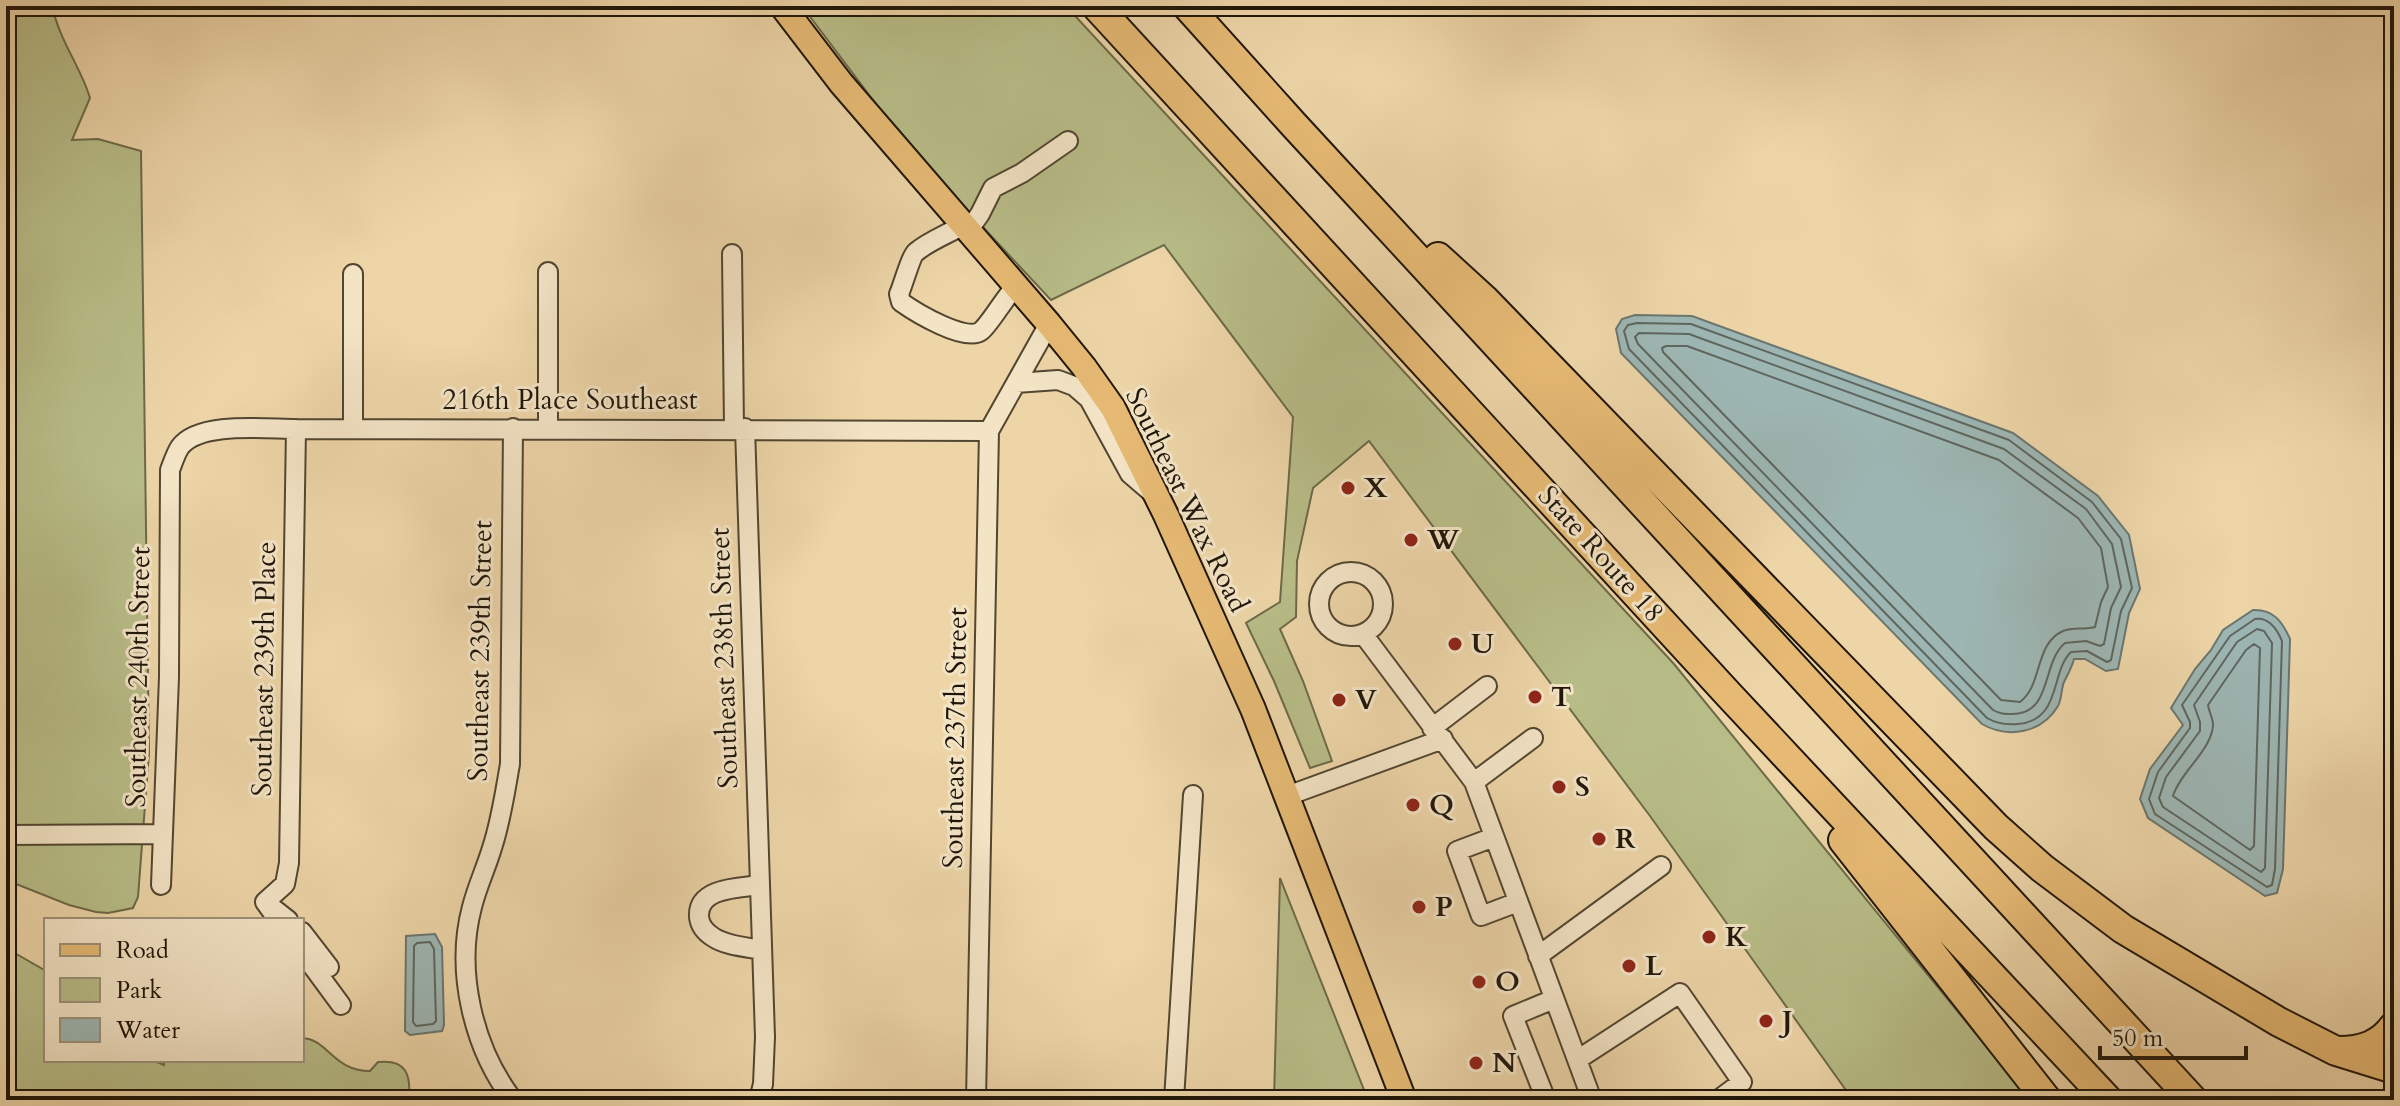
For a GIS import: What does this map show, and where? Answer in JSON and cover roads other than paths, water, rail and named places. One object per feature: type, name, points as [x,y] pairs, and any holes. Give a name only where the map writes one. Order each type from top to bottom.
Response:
[{"type":"highway","name":"State Route 18","points":[[1096,6],[1729,695],[2108,1100]]},
{"type":"highway","points":[[1187,6],[2193,1100]]},
{"type":"highway","points":[[1294,125],[1484,299],[1996,827],[2042,868],[2123,929],[2279,1022],[2336,1051],[2394,1069]]},
{"type":"highway","points":[[1729,695],[2047,1100]]},
{"type":"highway","points":[[2336,1051],[2374,1045],[2394,1026]]},
{"type":"main road","name":"Southeast Wax Road","points":[[782,6],[841,83],[1049,324],[1113,408],[1253,709],[1404,1100]]},
{"type":"street","points":[[1016,286],[984,328],[974,334],[966,334],[929,319],[901,302],[899,294],[916,252],[965,228],[980,214],[993,188],[1068,141]]},
{"type":"street","name":"Southeast 238th Street","points":[[732,254],[765,1037],[763,1084],[759,1100]]},
{"type":"street","points":[[548,272],[548,428]]},
{"type":"street","points":[[353,274],[353,428]]},
{"type":"street","name":"Southeast 237th Street","points":[[976,1100],[989,431],[1049,324]]},
{"type":"street","points":[[1016,383],[1058,380],[1074,386],[1089,399],[1130,474],[1157,497]]},
{"type":"street","name":"Southeast 239th Street","points":[[513,428],[510,764],[504,802],[472,907],[465,947],[477,1032],[497,1079],[513,1100]]},
{"type":"street","name":"216th Place Southeast","points":[[170,470],[181,446],[194,435],[217,429],[989,431]]},
{"type":"street","name":"Southeast 239th Place","points":[[265,902],[285,884],[289,863],[296,429]]},
{"type":"street","name":"Southeast 240th Street","points":[[161,885],[169,677],[170,470]]},
{"type":"street","points":[[1363,634],[1474,782],[1592,1100]]},
{"type":"street","points":[[1287,796],[1438,734],[1487,686]]},
{"type":"street","points":[[1474,782],[1533,738]]},
{"type":"street","points":[[1174,1100],[1193,795]]},
{"type":"street","points":[[6,835],[163,834]]},
{"type":"street","points":[[1494,837],[1457,851],[1461,864],[1481,916],[1518,902]]},
{"type":"street","points":[[1538,956],[1661,866]]},
{"type":"street","points":[[760,885],[724,889],[708,896],[701,905],[699,916],[703,929],[715,939],[762,950]]},
{"type":"street","points":[[265,902],[277,918]]},
{"type":"street","points":[[265,902],[285,918]]},
{"type":"street","points":[[304,935],[329,967]]},
{"type":"street","points":[[304,955],[341,1005]]},
{"type":"street","points":[[1577,1060],[1680,993],[1742,1082],[1718,1100]]},
{"type":"street","points":[[1546,1100],[1513,1016],[1554,999]]},
{"type":"water","points":[[1635,315],[1692,316],[2013,433],[2098,496],[2129,535],[2140,589],[2129,613],[2118,669],[2106,671],[2085,659],[2074,659],[2058,706],[2043,722],[2034,728],[2013,732],[1982,724],[1621,353],[1616,329],[1622,319]]},
{"type":"water","points":[[2253,610],[2276,617],[2290,639],[2283,869],[2277,893],[2265,896],[2148,818],[2140,799],[2150,769],[2183,725],[2171,708],[2223,630]]},
{"type":"water","points":[[435,934],[442,947],[444,1025],[442,1031],[410,1035],[405,1031],[406,936]]},
{"type":"place","name":"X","points":[[1348,488]]},
{"type":"place","name":"W","points":[[1411,540]]},
{"type":"place","name":"U","points":[[1455,644]]},
{"type":"place","name":"T","points":[[1535,697]]},
{"type":"place","name":"V","points":[[1339,700]]},
{"type":"place","name":"S","points":[[1559,787]]},
{"type":"place","name":"Q","points":[[1413,805]]},
{"type":"place","name":"R","points":[[1599,839]]},
{"type":"place","name":"P","points":[[1419,907]]},
{"type":"place","name":"K","points":[[1709,937]]},
{"type":"place","name":"L","points":[[1629,966]]},
{"type":"place","name":"O","points":[[1479,982]]},
{"type":"place","name":"J","points":[[1766,1021]]},
{"type":"place","name":"N","points":[[1476,1063]]}]
